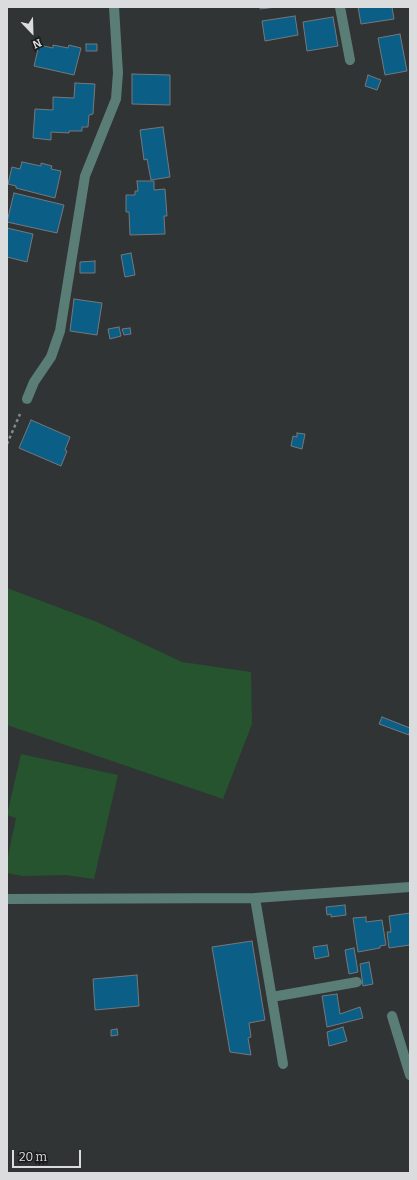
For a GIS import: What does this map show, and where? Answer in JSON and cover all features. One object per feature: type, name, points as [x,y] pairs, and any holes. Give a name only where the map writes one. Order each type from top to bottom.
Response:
[{"type":"street","points":[[27,398],[34,382],[52,357],[60,331],[85,176],[116,99],[118,73],[114,7]]},
{"type":"street","points":[[340,7],[350,60]]},
{"type":"street","points":[[7,899],[255,898],[410,887]]},
{"type":"street","points":[[255,898],[283,1064]]},
{"type":"street","points":[[272,997],[357,982]]},
{"type":"street","points":[[392,1016],[410,1075]]},
{"type":"path","points":[[7,444],[27,398]]},
{"type":"green space","points":[[7,588],[97,622],[182,662],[251,672],[252,724],[223,799],[7,725]]},
{"type":"green space","points":[[21,754],[118,775],[94,879],[66,875],[23,876],[7,873],[7,861],[16,818],[7,815]]},
{"type":"building","points":[[260,7],[276,7],[260,9]]},
{"type":"building","points":[[358,7],[392,7],[394,19],[361,24]]},
{"type":"building","points":[[295,16],[298,35],[265,41],[262,21]]},
{"type":"building","points":[[333,17],[338,46],[307,51],[303,22]]},
{"type":"building","points":[[400,34],[407,71],[385,75],[378,38]]},
{"type":"building","points":[[86,44],[97,44],[97,51],[86,51]]},
{"type":"building","points":[[39,45],[53,48],[53,45],[68,48],[69,45],[81,48],[74,75],[34,66]]},
{"type":"building","points":[[132,74],[170,75],[170,105],[132,104]]},
{"type":"building","points":[[368,75],[381,80],[377,90],[365,86]]},
{"type":"building","points":[[75,83],[95,84],[93,114],[89,115],[88,127],[82,127],[82,131],[69,131],[69,133],[51,132],[51,140],[33,138],[35,109],[53,110],[53,97],[74,98]]},
{"type":"building","points":[[163,127],[170,177],[151,180],[147,159],[144,160],[140,130]]},
{"type":"building","points":[[22,162],[41,166],[41,163],[52,166],[51,169],[61,171],[55,198],[16,188],[16,186],[8,184],[12,167],[20,169]]},
{"type":"building","points":[[137,181],[154,181],[154,190],[165,189],[167,216],[164,216],[165,234],[130,235],[129,212],[126,212],[126,195],[135,195],[135,191],[138,191]]},
{"type":"building","points":[[14,193],[64,205],[57,233],[7,222]]},
{"type":"building","points":[[7,228],[33,234],[27,262],[7,257]]},
{"type":"building","points":[[131,253],[135,275],[125,277],[121,255]]},
{"type":"building","points":[[95,261],[95,273],[80,273],[80,262]]},
{"type":"building","points":[[74,299],[102,303],[97,335],[70,331]]},
{"type":"building","points":[[119,327],[121,336],[110,339],[108,329]]},
{"type":"building","points":[[130,328],[131,334],[124,335],[122,329]]},
{"type":"building","points":[[31,420],[70,437],[65,450],[67,451],[61,466],[19,448]]},
{"type":"building","points":[[297,433],[305,434],[302,449],[291,446],[293,436],[297,437]]},
{"type":"building","points":[[382,717],[410,728],[409,735],[379,724]]},
{"type":"building","points":[[345,905],[346,915],[331,917],[331,914],[327,915],[326,907]]},
{"type":"building","points":[[410,913],[410,945],[389,948],[387,932],[391,932],[389,916]]},
{"type":"building","points":[[366,917],[366,922],[382,920],[386,945],[380,946],[380,948],[358,952],[353,918]]},
{"type":"building","points":[[252,941],[265,1020],[249,1023],[251,1037],[248,1038],[251,1055],[230,1052],[212,947]]},
{"type":"building","points":[[327,945],[329,956],[315,959],[313,947]]},
{"type":"building","points":[[354,948],[358,972],[349,974],[345,950]]},
{"type":"building","points":[[369,962],[373,984],[363,986],[360,964]]},
{"type":"building","points":[[137,975],[139,1006],[95,1010],[93,979]]},
{"type":"building","points":[[337,994],[340,1014],[360,1007],[363,1018],[327,1027],[322,996]]},
{"type":"building","points":[[343,1027],[347,1041],[329,1046],[327,1032]]},
{"type":"building","points":[[117,1029],[118,1035],[111,1036],[111,1030]]}]
